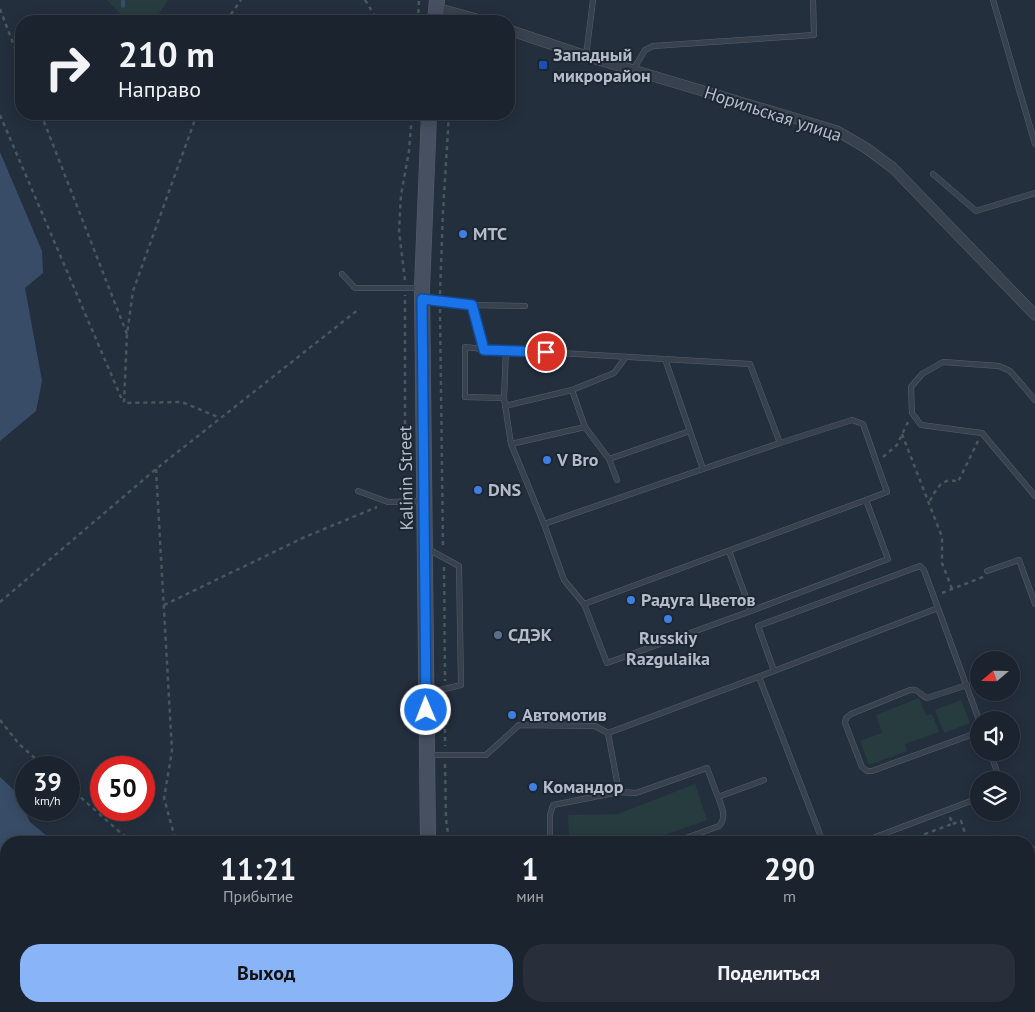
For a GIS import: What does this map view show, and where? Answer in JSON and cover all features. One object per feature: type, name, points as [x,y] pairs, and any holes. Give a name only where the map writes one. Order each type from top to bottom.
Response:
[{"type":"main road","name":"Kalinin Street","points":[[428,836],[422,293],[429,120]]},
{"type":"street","points":[[436,10],[458,15]]},
{"type":"street","name":"Норильская улица","points":[[515,32],[586,56],[837,131],[893,168],[1035,315]]},
{"type":"lane","points":[[586,56],[593,0]]},
{"type":"lane","points":[[633,70],[645,50],[653,46],[814,35],[813,0]]},
{"type":"lane","points":[[993,0],[1035,144]]},
{"type":"lane","points":[[933,174],[976,211],[1035,193]]},
{"type":"lane","points":[[342,274],[355,288],[422,293],[440,302],[525,306]]},
{"type":"lane","points":[[472,305],[484,350]]},
{"type":"lane","points":[[504,398],[465,396],[465,347],[484,350],[750,364],[780,443]]},
{"type":"lane","points":[[506,350],[504,398],[512,444],[564,580],[584,604],[607,663],[888,559],[866,500]]},
{"type":"lane","points":[[505,406],[572,390],[614,372],[626,357]]},
{"type":"lane","points":[[665,359],[703,469]]},
{"type":"lane","points":[[1035,400],[1010,370],[1000,366],[943,362],[922,374],[911,387],[912,414],[921,425],[982,433],[1035,496]]},
{"type":"lane","points":[[572,390],[585,427],[609,458],[617,480]]},
{"type":"lane","points":[[544,524],[852,420],[863,424],[887,492],[584,604]]},
{"type":"lane","points":[[512,444],[585,427]]},
{"type":"lane","points":[[609,458],[690,431]]},
{"type":"lane","points":[[358,491],[388,502],[425,501]]},
{"type":"lane","points":[[425,548],[459,566],[462,685],[426,694]]},
{"type":"lane","points":[[728,551],[751,611]]},
{"type":"lane","points":[[987,571],[1019,560],[1035,604]]},
{"type":"lane","points":[[774,671],[758,626],[920,566],[924,570],[976,711]]},
{"type":"lane","points":[[426,755],[486,755],[519,725],[595,726],[608,733],[938,608]]},
{"type":"lane","points":[[759,676],[821,836]]},
{"type":"lane","points":[[966,685],[927,698],[914,689],[910,690],[851,714],[846,718],[846,723],[862,767],[867,771],[872,771],[970,735]]},
{"type":"lane","points":[[608,733],[619,792]]},
{"type":"lane","points":[[550,836],[552,805],[619,792],[636,793],[707,768],[724,816],[723,822],[719,826],[692,836]]},
{"type":"lane","points":[[718,798],[764,780]]},
{"type":"lane","points":[[878,836],[970,801]]},
{"type":"path","points":[[230,15],[241,0]]},
{"type":"path","points":[[365,0],[374,15]]},
{"type":"path","points":[[418,15],[419,0]]},
{"type":"path","points":[[0,9],[15,48]]},
{"type":"path","points":[[0,115],[124,403]]},
{"type":"path","points":[[43,120],[127,334]]},
{"type":"path","points":[[124,403],[127,334],[132,291],[195,120]]},
{"type":"path","points":[[448,836],[446,819],[445,755],[440,302],[449,120]]},
{"type":"path","points":[[0,602],[156,470],[359,309]]},
{"type":"path","points":[[124,403],[182,402],[220,418]]},
{"type":"path","points":[[877,463],[897,445],[912,414]]},
{"type":"path","points":[[930,502],[937,488],[945,481],[952,480],[958,482],[982,433]]},
{"type":"path","points":[[902,434],[930,502],[942,538],[942,563],[952,589]]},
{"type":"path","points":[[156,470],[172,751],[164,798],[174,836]]},
{"type":"path","points":[[164,605],[305,536],[388,502]]},
{"type":"path","points":[[933,597],[985,577],[984,572],[987,571]]},
{"type":"path","points":[[0,720],[19,744],[32,756]]},
{"type":"path","points":[[80,797],[124,836]]},
{"type":"path","points":[[947,810],[952,824]]},
{"type":"path","points":[[926,836],[925,834],[961,821],[966,836]]},
{"type":"green space","points":[[107,0],[168,0],[158,15],[121,15]]},
{"type":"green space","points":[[919,698],[926,716],[932,714],[939,732],[905,744],[907,751],[869,765],[860,741],[882,733],[876,715]]},
{"type":"green space","points":[[961,700],[970,723],[944,733],[935,710]]},
{"type":"green space","points":[[695,784],[707,820],[662,836],[569,836],[568,815],[618,814]]},
{"type":"water","points":[[0,152],[42,251],[43,273],[25,288],[42,381],[36,411],[0,441]]},
{"type":"water","points":[[0,777],[15,791],[15,821],[30,821],[47,836],[0,836]]},
{"type":"waterway","points":[[123,0],[123,6]]},
{"type":"place","name":"Западный микрорайон","points":[[543,65]]},
{"type":"place","name":"МТС","points":[[463,234]]},
{"type":"place","name":"V Bro","points":[[547,460]]},
{"type":"place","name":"DNS","points":[[478,490]]},
{"type":"place","name":"Радуга Цветов","points":[[631,600]]},
{"type":"place","name":"Russkiy Razgulaika","points":[[668,619]]},
{"type":"place","name":"СДЭК","points":[[498,635]]},
{"type":"place","name":"Автомотив","points":[[512,715]]},
{"type":"place","name":"Командор","points":[[533,787]]},
{"type":"route","points":[[426,710],[422,299],[472,305],[484,350],[546,352]]}]
